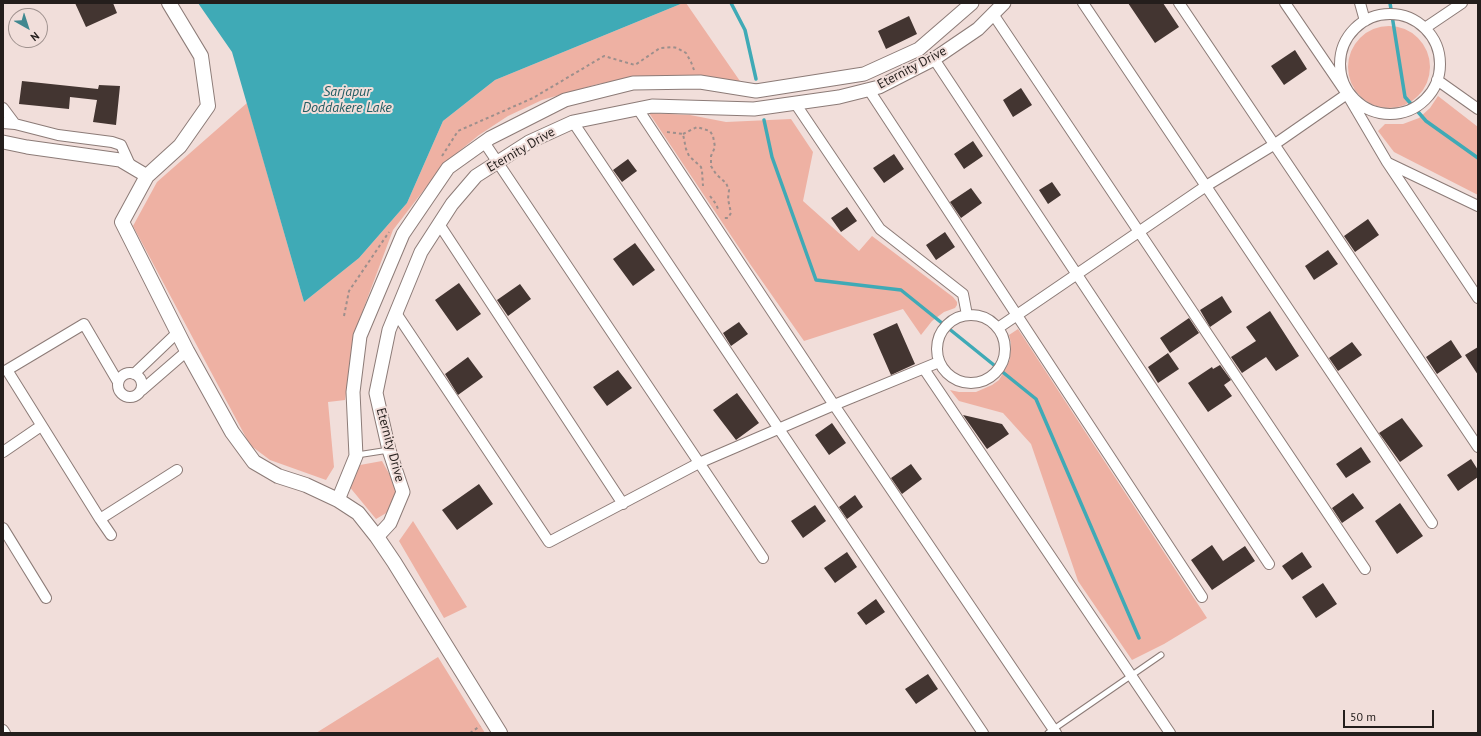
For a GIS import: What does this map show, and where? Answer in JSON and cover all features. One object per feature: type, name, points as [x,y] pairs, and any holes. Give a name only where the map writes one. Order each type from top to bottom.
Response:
[{"type":"main road","points":[[169,3],[202,56],[208,106],[180,146],[147,176],[122,222],[187,351],[232,432],[254,462],[278,476],[306,485],[338,500],[358,513],[394,562],[500,733]]},
{"type":"street","name":"Eternity Drive","points":[[338,500],[356,456],[353,392],[360,336],[403,234],[448,168],[484,142],[566,100],[633,82],[700,82],[756,91],[864,74],[918,49],[972,3]]},
{"type":"street","name":"Eternity Drive","points":[[377,537],[390,523],[403,492],[389,450],[376,393],[389,330],[421,252],[452,204],[476,176],[529,142],[573,122],[652,106],[754,109],[839,98],[879,87],[934,59],[978,29],[1004,3]]},
{"type":"street","points":[[1083,3],[1432,523]]},
{"type":"street","points":[[1179,3],[1478,447]]},
{"type":"street","points":[[1285,3],[1348,94],[1362,107],[1371,111],[1390,115],[1400,114],[1413,109],[1425,100],[1432,92],[1438,80],[1440,64],[1439,54],[1432,35],[1425,28],[1408,17],[1395,14],[1379,15],[1365,21],[1353,30],[1342,47],[1340,56],[1340,76],[1348,94],[1386,162],[1478,298]]},
{"type":"street","points":[[1360,3],[1365,21]]},
{"type":"street","points":[[1425,28],[1462,3]]},
{"type":"street","points":[[993,14],[1365,569]]},
{"type":"street","points":[[934,59],[1269,564]]},
{"type":"street","points":[[1438,80],[1478,109]]},
{"type":"street","points":[[869,90],[1202,597]]},
{"type":"street","points":[[998,328],[1206,186],[1275,144],[1348,94]]},
{"type":"street","points":[[795,103],[880,229],[963,294],[967,315]]},
{"type":"street","points":[[3,108],[15,124]]},
{"type":"street","points":[[638,109],[1052,732]]},
{"type":"street","points":[[573,122],[983,733]]},
{"type":"street","points":[[3,123],[15,124],[58,135],[112,142],[121,145],[131,166]]},
{"type":"street","points":[[3,142],[27,147],[120,160],[147,176]]},
{"type":"street","points":[[484,142],[763,558]]},
{"type":"street","points":[[1386,162],[1478,206]]},
{"type":"street","points":[[439,224],[623,504]]},
{"type":"street","points":[[396,313],[549,542],[699,463],[939,362]]},
{"type":"street","points":[[967,315],[981,316],[998,328],[1003,338],[1005,354],[999,369],[987,380],[972,384],[956,381],[949,377],[939,362],[936,349],[939,335],[948,324],[967,315]]},
{"type":"street","points":[[111,535],[7,370],[84,324],[118,382],[118,390],[124,396],[133,398],[187,351]]},
{"type":"street","points":[[134,374],[178,332]]},
{"type":"street","points":[[924,369],[1170,733]]},
{"type":"street","points":[[118,382],[123,375],[130,373],[134,374],[140,378],[142,390]]},
{"type":"street","points":[[3,452],[41,426]]},
{"type":"street","points":[[100,518],[177,470]]},
{"type":"street","points":[[3,528],[46,598]]},
{"type":"lane","points":[[356,456],[389,450]]},
{"type":"lane","points":[[1052,732],[1161,655]]},
{"type":"path","points":[[654,133],[672,132],[683,134],[697,127],[710,131],[713,136],[715,147],[711,156],[711,166],[716,174],[724,179],[728,186],[728,199],[731,213],[728,218],[722,218]]},
{"type":"path","points":[[683,134],[689,156],[702,171],[704,190]]},
{"type":"path","points":[[706,193],[716,204],[718,212]]},
{"type":"shaded area","points":[[686,3],[742,84],[639,77],[598,84],[542,100],[508,116],[479,135],[452,157],[427,186],[393,230],[357,326],[345,400],[328,402],[334,467],[326,480],[270,460],[250,445],[133,226],[157,182],[247,103],[304,302],[359,258],[407,203],[443,121],[495,80]]},
{"type":"shaded area","points":[[1389,26],[1405,29],[1418,38],[1427,51],[1430,67],[1427,83],[1418,96],[1405,105],[1389,108],[1373,105],[1360,96],[1351,83],[1348,67],[1351,51],[1360,38],[1373,29]]},
{"type":"shaded area","points":[[1438,96],[1478,127],[1478,195],[1394,152],[1378,131],[1385,124],[1403,124],[1419,118],[1430,108]]},
{"type":"shaded area","points":[[649,113],[690,115],[726,122],[791,119],[813,152],[803,201],[859,251],[872,236],[953,297],[957,302],[957,305],[955,308],[944,312],[932,321],[921,335],[903,309],[804,341],[750,264]]},
{"type":"shaded area","points":[[1018,329],[1207,618],[1164,644],[1132,660],[1078,581],[1031,444],[1003,413],[959,401],[950,390],[959,392],[976,392],[999,380],[1010,359],[1011,343],[1009,335]]},
{"type":"shaded area","points":[[382,461],[397,488],[388,512],[376,519],[348,485],[360,465]]},
{"type":"shaded area","points":[[413,521],[467,607],[444,618],[399,541]]},
{"type":"shaded area","points":[[438,657],[485,733],[316,733]]},
{"type":"water","name":"Sarjapur Doddakere Lake","points":[[198,3],[683,3],[495,80],[443,121],[407,203],[359,258],[304,302],[232,52]]},
{"type":"building","points":[[75,3],[113,3],[117,13],[86,27]]},
{"type":"building","points":[[1128,3],[1163,3],[1179,27],[1155,43]]},
{"type":"building","points":[[909,16],[917,34],[886,49],[878,31]]},
{"type":"building","points":[[1295,50],[1307,69],[1284,85],[1271,66]]},
{"type":"building","points":[[22,81],[98,89],[99,85],[120,86],[116,125],[93,122],[97,100],[70,97],[69,109],[19,104]]},
{"type":"building","points":[[1021,88],[1032,105],[1013,117],[1003,100]]},
{"type":"building","points":[[973,141],[983,156],[964,169],[954,154]]},
{"type":"building","points":[[894,154],[904,169],[884,183],[873,168]]},
{"type":"building","points":[[628,159],[637,171],[622,182],[613,170]]},
{"type":"building","points":[[1052,182],[1061,195],[1048,204],[1039,190]]},
{"type":"building","points":[[971,188],[982,203],[961,218],[950,202]]},
{"type":"building","points":[[847,207],[857,221],[841,232],[831,218]]},
{"type":"building","points":[[1368,219],[1379,235],[1355,252],[1344,236]]},
{"type":"building","points":[[945,232],[955,247],[936,260],[926,245]]},
{"type":"building","points":[[635,243],[655,270],[633,286],[613,259]]},
{"type":"building","points":[[1328,250],[1338,264],[1314,280],[1305,266]]},
{"type":"building","points":[[459,283],[481,314],[457,331],[435,300]]},
{"type":"building","points":[[520,284],[531,299],[508,316],[497,300]]},
{"type":"building","points":[[1222,296],[1232,312],[1210,327],[1200,310]]},
{"type":"building","points":[[1270,311],[1299,356],[1276,371],[1266,357],[1242,373],[1231,357],[1256,341],[1246,327]]},
{"type":"building","points":[[1189,318],[1199,333],[1170,353],[1160,338]]},
{"type":"building","points":[[739,322],[748,334],[731,346],[723,333]]},
{"type":"building","points":[[897,323],[915,364],[891,375],[873,334]]},
{"type":"building","points":[[1451,340],[1462,357],[1437,374],[1426,357]]},
{"type":"building","points":[[1352,342],[1362,355],[1338,371],[1329,358]]},
{"type":"building","points":[[1478,347],[1478,375],[1465,355]]},
{"type":"building","points":[[1168,353],[1179,369],[1158,383],[1148,367]]},
{"type":"building","points":[[468,357],[483,377],[458,395],[445,374]]},
{"type":"building","points":[[1220,365],[1231,380],[1224,385],[1232,396],[1208,412],[1188,383],[1212,367],[1213,369]]},
{"type":"building","points":[[618,370],[632,388],[607,406],[593,387]]},
{"type":"building","points":[[737,393],[759,423],[736,440],[713,410]]},
{"type":"building","points":[[963,415],[1002,424],[1009,434],[987,449]]},
{"type":"building","points":[[1402,418],[1423,446],[1400,462],[1379,433]]},
{"type":"building","points":[[832,423],[846,443],[829,455],[815,435]]},
{"type":"building","points":[[1361,447],[1371,462],[1346,478],[1336,464]]},
{"type":"building","points":[[1471,459],[1478,470],[1478,477],[1458,491],[1447,475]]},
{"type":"building","points":[[911,464],[922,479],[902,494],[891,478]]},
{"type":"building","points":[[479,484],[493,504],[457,530],[442,510]]},
{"type":"building","points":[[1353,493],[1364,508],[1342,523],[1332,508]]},
{"type":"building","points":[[855,495],[863,507],[847,519],[839,507]]},
{"type":"building","points":[[1400,503],[1423,536],[1397,554],[1375,521]]},
{"type":"building","points":[[815,505],[826,521],[803,538],[791,521]]},
{"type":"building","points":[[1212,545],[1223,561],[1245,546],[1255,561],[1212,590],[1191,560]]},
{"type":"building","points":[[847,552],[857,567],[835,583],[824,568]]},
{"type":"building","points":[[1302,552],[1312,567],[1292,580],[1282,566]]},
{"type":"building","points":[[1323,583],[1337,604],[1316,618],[1302,597]]},
{"type":"building","points":[[876,599],[885,612],[866,625],[857,613]]},
{"type":"building","points":[[928,674],[938,689],[916,704],[905,689]]},
{"type":"waterway","points":[[731,3],[745,30],[756,79]]},
{"type":"waterway","points":[[1390,3],[1405,97],[1426,121],[1478,158]]},
{"type":"waterway","points":[[764,120],[772,157],[816,280],[901,290],[1036,399],[1139,638]]}]
